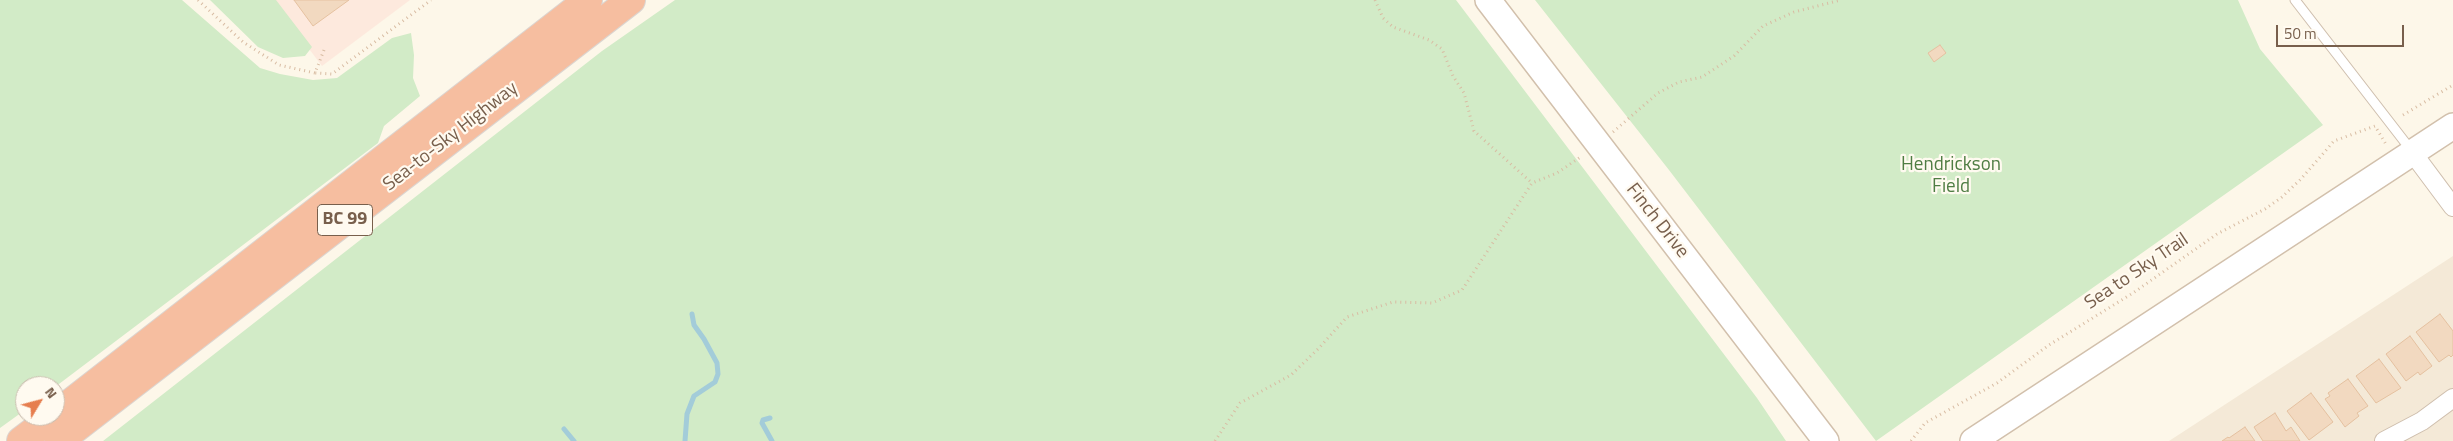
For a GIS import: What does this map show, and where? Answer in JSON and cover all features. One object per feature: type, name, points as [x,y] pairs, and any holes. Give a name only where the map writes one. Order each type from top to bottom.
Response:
[{"type":"highway","name":"Sea-to-Sky Highway","points":[[65,406],[588,0]]},
{"type":"highway","name":"Sea-to-Sky Highway","points":[[59,441],[631,0]]},
{"type":"highway","name":"Sea-to-Sky Highway","points":[[21,441],[40,426]]},
{"type":"street","name":"Finch Drive","points":[[1488,0],[1826,441]]},
{"type":"street","points":[[1973,441],[2401,152],[2453,126]]},
{"type":"street","points":[[2401,152],[2453,207]]},
{"type":"street","points":[[2384,441],[2422,421],[2453,398]]},
{"type":"lane","points":[[2296,0],[2401,152]]},
{"type":"path","points":[[198,0],[243,42],[279,64],[315,73],[332,74],[431,0]]},
{"type":"path","points":[[1375,0],[1384,18],[1393,27],[1429,40],[1442,49],[1453,76],[1464,93],[1474,131],[1532,183]]},
{"type":"path","points":[[1598,145],[1658,92],[1678,82],[1702,77],[1734,56],[1763,26],[1794,12],[1841,0]]},
{"type":"path","points":[[315,73],[324,50]]},
{"type":"path","points":[[2403,115],[2453,85]]},
{"type":"path","name":"Sea to Sky Trail","points":[[1911,441],[1925,423],[1997,383],[2049,345],[2133,293],[2217,234],[2265,209],[2282,197],[2301,179],[2334,141],[2375,126],[2401,152]]},
{"type":"path","points":[[1215,441],[1240,403],[1291,375],[1347,317],[1393,302],[1432,303],[1462,290],[1532,183],[1557,173],[1572,163]]},
{"type":"shaded area","points":[[272,0],[410,0],[322,66]]},
{"type":"shaded area","points":[[2453,256],[2453,441],[2169,441]]},
{"type":"green space","points":[[0,0],[182,0],[260,68],[313,80],[337,78],[392,38],[411,33],[414,55],[413,78],[420,96],[384,126],[378,143],[65,379],[65,376],[15,376],[15,417],[0,428]]},
{"type":"green space","points":[[210,0],[276,0],[312,47],[305,56],[283,58],[258,47]]},
{"type":"green space","points":[[675,0],[1456,0],[1757,398],[1786,441],[103,441],[602,51]]},
{"type":"green space","name":"Hendrickson Field","points":[[1535,0],[2238,0],[2260,49],[2323,125],[1876,441],[1669,170]]},
{"type":"building","points":[[294,0],[349,0],[313,26]]},
{"type":"building","points":[[1940,45],[1946,53],[1934,62],[1928,53]]},
{"type":"building","points":[[2440,314],[2453,331],[2453,355],[2451,357],[2449,355],[2439,362],[2416,332]]},
{"type":"building","points":[[2410,336],[2432,366],[2420,375],[2418,372],[2406,381],[2386,354]]},
{"type":"building","points":[[2379,359],[2401,388],[2376,403],[2356,376]]},
{"type":"building","points":[[2348,379],[2368,406],[2357,413],[2359,416],[2345,427],[2325,399],[2330,396],[2328,393]]},
{"type":"building","points":[[2311,393],[2333,422],[2309,440],[2287,411]]},
{"type":"building","points":[[2275,413],[2286,431],[2291,427],[2300,441],[2263,441],[2254,427]]},
{"type":"building","points":[[2245,427],[2255,441],[2222,441],[2229,438]]},
{"type":"waterway","points":[[685,441],[687,414],[694,396],[715,382],[718,374],[717,363],[694,325],[692,314]]},
{"type":"waterway","points":[[770,418],[763,420],[762,423],[772,441]]},
{"type":"waterway","points":[[564,429],[574,441]]}]
